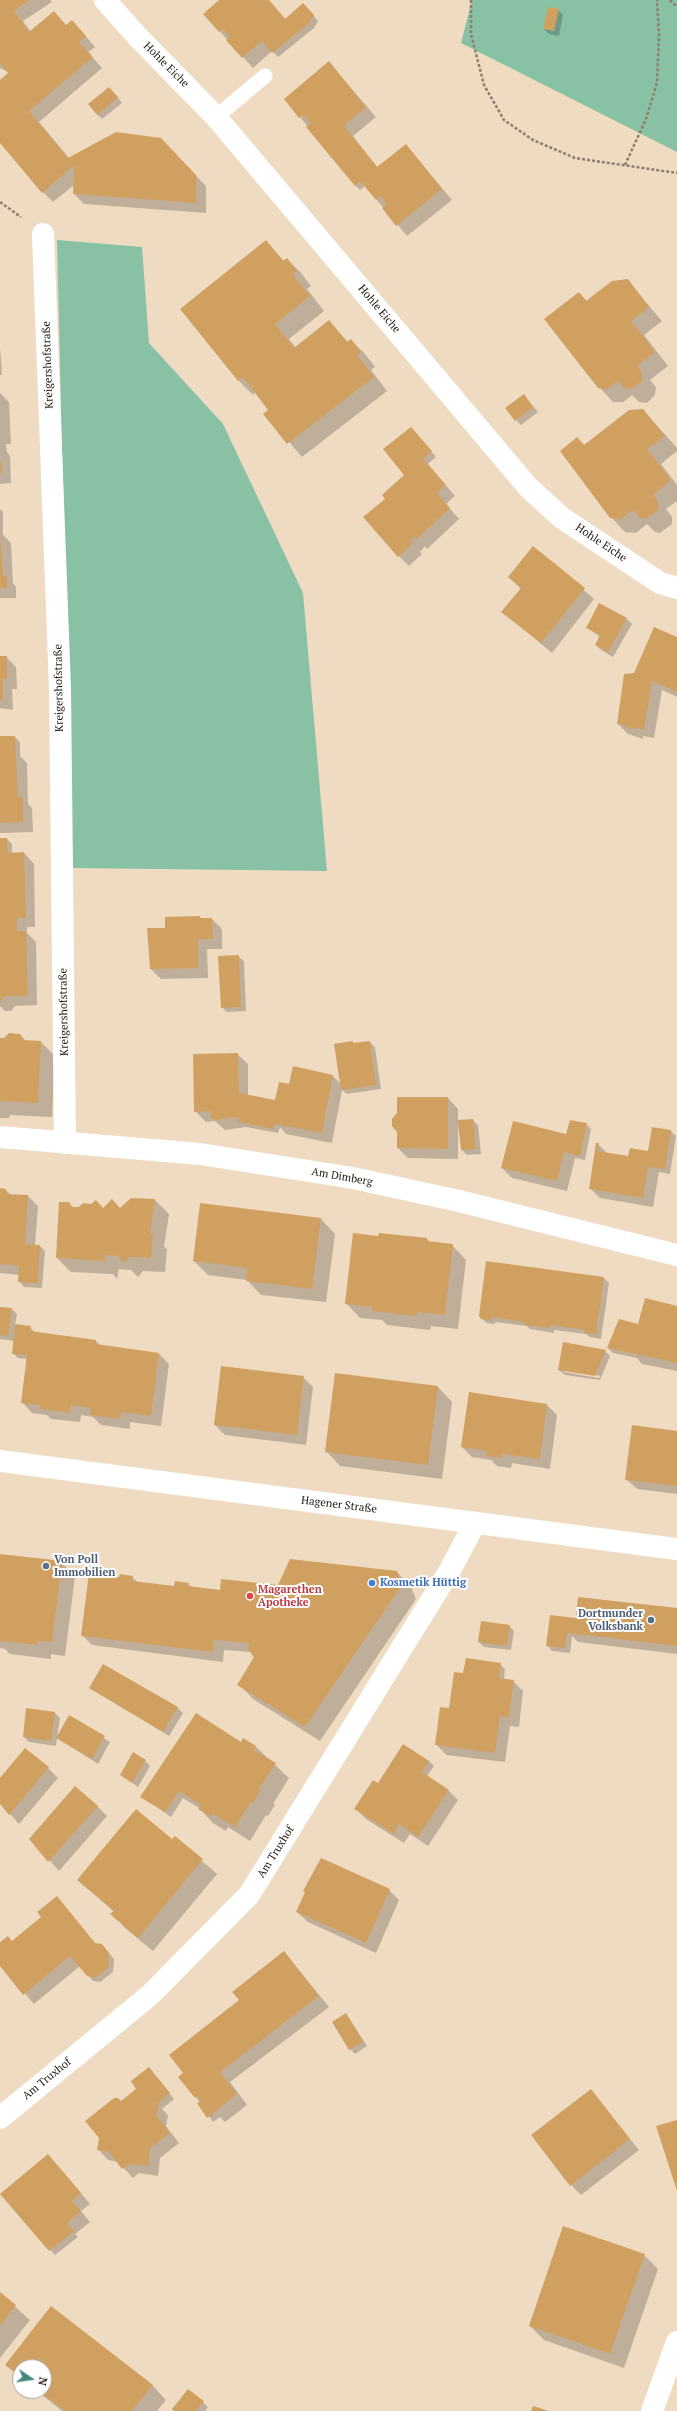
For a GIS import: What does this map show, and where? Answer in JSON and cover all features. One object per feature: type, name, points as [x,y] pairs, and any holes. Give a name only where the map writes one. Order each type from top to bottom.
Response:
[{"type":"street","name":"Hohle Eiche","points":[[105,0],[136,36],[216,117],[528,487],[562,518],[660,583],[677,588]]},
{"type":"street","name":"Kreigershofstraße","points":[[44,234],[60,689],[65,1143]]},
{"type":"street","name":"Am Dimberg","points":[[0,1137],[200,1154],[352,1178],[459,1201],[677,1255]]},
{"type":"street","name":"Hagener Straße","points":[[0,1462],[677,1549]]},
{"type":"street","name":"Am Truxhof","points":[[0,2118],[150,1995],[249,1895],[450,1570],[475,1522]]},
{"type":"street","points":[[652,2411],[677,2342]]},
{"type":"lane","points":[[216,117],[265,76]]},
{"type":"path","points":[[471,0],[471,34],[484,85],[504,120],[532,140],[575,158],[677,173]]},
{"type":"path","points":[[625,165],[646,119],[657,83],[659,35],[657,0]]},
{"type":"path","points":[[670,0],[677,7]]},
{"type":"green space","points":[[472,0],[677,0],[677,152],[461,43]]},
{"type":"green space","points":[[57,240],[142,247],[149,343],[223,424],[303,593],[327,871],[72,868]]},
{"type":"building","points":[[0,0],[30,0],[14,11],[29,32],[54,11],[66,25],[72,20],[86,36],[79,42],[93,57],[29,111],[68,158],[116,132],[161,138],[196,175],[196,203],[73,194],[74,165],[42,193],[0,143],[0,80],[8,73],[0,63]]},
{"type":"building","points":[[219,0],[269,0],[285,19],[303,3],[314,15],[309,23],[272,53],[262,41],[242,58],[226,40],[230,37],[223,29],[219,32],[203,14]]},
{"type":"building","points":[[548,7],[559,9],[554,31],[543,29]]},
{"type":"building","points":[[329,61],[366,107],[344,126],[377,167],[406,144],[442,189],[396,226],[382,208],[387,204],[380,196],[376,200],[360,181],[355,186],[306,127],[311,123],[304,115],[299,118],[284,99]]},
{"type":"building","points":[[109,87],[118,97],[97,115],[88,104]]},
{"type":"building","points":[[266,240],[283,261],[287,258],[297,271],[293,275],[310,296],[275,324],[294,348],[329,320],[347,342],[351,339],[361,352],[357,355],[374,377],[287,444],[263,414],[268,410],[243,377],[238,381],[180,309]]},
{"type":"building","points":[[628,279],[649,307],[631,321],[655,352],[637,366],[642,372],[642,381],[632,389],[624,388],[618,381],[608,389],[598,388],[544,319],[579,292],[586,301],[612,281]]},
{"type":"building","points":[[524,394],[533,407],[515,421],[505,408]]},
{"type":"building","points":[[643,409],[665,436],[647,449],[671,480],[653,495],[658,501],[659,509],[646,519],[640,518],[633,510],[621,519],[610,518],[560,451],[577,437],[584,445],[629,410]]},
{"type":"building","points":[[411,427],[432,451],[423,459],[446,485],[437,493],[450,508],[417,539],[414,537],[410,541],[413,543],[398,557],[363,517],[385,499],[382,495],[404,475],[383,449]]},
{"type":"building","points":[[1,462],[2,473],[0,473]]},
{"type":"building","points":[[0,532],[3,576],[7,576],[7,588],[0,588]]},
{"type":"building","points":[[533,546],[585,588],[541,643],[501,612],[521,588],[508,577]]},
{"type":"building","points":[[599,603],[627,618],[608,652],[595,645],[600,635],[586,628]]},
{"type":"building","points":[[654,627],[677,637],[677,692],[652,681],[644,729],[626,728],[626,726],[617,724],[624,674],[634,673]]},
{"type":"building","points":[[0,656],[7,656],[7,679],[3,679],[3,700],[0,700]]},
{"type":"building","points":[[0,736],[15,736],[18,797],[23,797],[23,822],[0,823]]},
{"type":"building","points":[[0,838],[7,838],[8,853],[24,852],[26,918],[17,918],[17,931],[26,931],[28,996],[5,996],[0,1002]]},
{"type":"building","points":[[200,916],[200,918],[212,918],[213,939],[198,939],[198,968],[150,969],[147,928],[165,928],[165,917]]},
{"type":"building","points":[[239,955],[241,1007],[221,1008],[218,956]]},
{"type":"building","points":[[9,1033],[20,1034],[24,1040],[41,1041],[38,1103],[0,1101],[0,1038],[4,1038]]},
{"type":"building","points":[[353,1041],[353,1043],[370,1041],[376,1085],[341,1090],[334,1044]]},
{"type":"building","points":[[238,1053],[239,1093],[275,1100],[279,1082],[289,1084],[293,1066],[333,1075],[322,1133],[275,1124],[273,1129],[238,1122],[238,1117],[214,1120],[211,1118],[210,1111],[194,1112],[193,1054]]},
{"type":"building","points":[[397,1097],[448,1097],[448,1149],[397,1148],[397,1132],[392,1126],[392,1119],[397,1113]]},
{"type":"building","points":[[473,1119],[476,1149],[461,1150],[458,1120]]},
{"type":"building","points":[[570,1120],[587,1123],[580,1156],[564,1152],[557,1181],[501,1168],[513,1121],[566,1134]]},
{"type":"building","points":[[652,1127],[671,1130],[665,1169],[648,1167],[643,1198],[589,1189],[596,1143],[599,1143],[597,1151],[628,1156],[630,1148],[648,1151]]},
{"type":"building","points":[[0,1188],[6,1189],[6,1194],[28,1195],[25,1244],[40,1245],[38,1283],[18,1282],[19,1266],[0,1264]]},
{"type":"building","points":[[131,1198],[155,1199],[150,1234],[153,1234],[151,1258],[129,1257],[123,1263],[118,1256],[105,1255],[105,1263],[103,1261],[56,1258],[59,1202],[69,1202],[72,1207],[79,1207],[83,1203],[91,1204],[96,1200],[103,1208],[112,1199],[120,1208]]},
{"type":"building","points":[[200,1203],[321,1218],[312,1289],[246,1281],[247,1268],[193,1261]]},
{"type":"building","points":[[353,1233],[378,1236],[379,1233],[427,1238],[427,1241],[453,1244],[445,1315],[417,1312],[416,1316],[372,1311],[372,1307],[345,1304]]},
{"type":"building","points":[[486,1261],[604,1277],[596,1334],[584,1333],[584,1330],[550,1325],[550,1328],[524,1325],[524,1322],[491,1317],[491,1320],[481,1319],[479,1316]]},
{"type":"building","points":[[645,1298],[677,1306],[677,1363],[607,1348],[619,1319],[638,1324]]},
{"type":"building","points":[[0,1307],[12,1308],[8,1336],[0,1335]]},
{"type":"building","points":[[15,1324],[31,1326],[30,1331],[96,1340],[96,1344],[159,1353],[151,1416],[121,1412],[120,1419],[90,1415],[91,1408],[71,1405],[70,1413],[40,1409],[40,1405],[21,1403],[27,1355],[12,1354]]},
{"type":"building","points":[[563,1342],[606,1350],[595,1376],[558,1370]]},
{"type":"building","points":[[221,1366],[304,1376],[297,1435],[214,1425]]},
{"type":"building","points":[[335,1373],[438,1386],[428,1465],[325,1452]]},
{"type":"building","points":[[469,1392],[547,1404],[540,1459],[502,1454],[501,1458],[486,1456],[487,1451],[461,1447]]},
{"type":"building","points":[[632,1425],[677,1431],[677,1486],[625,1480]]},
{"type":"building","points":[[0,1554],[62,1561],[52,1642],[37,1641],[37,1645],[0,1641]]},
{"type":"building","points":[[290,1559],[397,1571],[402,1585],[305,1727],[237,1685],[254,1657],[248,1650],[249,1643],[214,1640],[213,1652],[81,1636],[89,1573],[119,1577],[120,1574],[133,1576],[132,1581],[174,1586],[175,1581],[189,1583],[188,1586],[220,1590],[221,1579],[278,1585]]},
{"type":"building","points":[[578,1597],[677,1608],[677,1646],[567,1633],[565,1648],[546,1646],[550,1615],[576,1618]]},
{"type":"building","points":[[481,1621],[510,1625],[507,1646],[478,1642]]},
{"type":"building","points":[[466,1658],[501,1663],[499,1678],[514,1680],[509,1718],[500,1716],[495,1753],[435,1745],[440,1707],[449,1708],[454,1672],[463,1673]]},
{"type":"building","points":[[103,1664],[178,1707],[163,1732],[89,1688]]},
{"type":"building","points":[[26,1708],[55,1712],[51,1741],[23,1737]]},
{"type":"building","points":[[196,1713],[241,1742],[243,1738],[256,1746],[254,1750],[276,1763],[259,1789],[261,1790],[253,1803],[251,1802],[235,1827],[213,1814],[211,1817],[198,1809],[201,1805],[179,1791],[165,1812],[140,1797]]},
{"type":"building","points":[[69,1715],[105,1736],[92,1759],[56,1738]]},
{"type":"building","points":[[403,1744],[429,1761],[422,1772],[449,1790],[418,1837],[399,1824],[394,1834],[354,1809],[373,1780],[378,1783]]},
{"type":"building","points":[[25,1748],[49,1767],[9,1815],[0,1804],[0,1778]]},
{"type":"building","points":[[133,1752],[146,1760],[132,1783],[120,1775]]},
{"type":"building","points":[[75,1786],[98,1806],[48,1862],[29,1839]]},
{"type":"building","points":[[136,1809],[172,1839],[175,1836],[203,1859],[138,1938],[110,1914],[114,1911],[77,1880]]},
{"type":"building","points":[[321,1858],[390,1889],[366,1943],[296,1912],[305,1892],[303,1891]]},
{"type":"building","points":[[57,1896],[95,1943],[102,1944],[109,1953],[109,1967],[95,1978],[87,1976],[70,1956],[23,1995],[0,1966],[0,1942],[8,1936],[12,1941],[41,1917],[37,1912]]},
{"type":"building","points":[[284,1951],[319,1996],[220,2072],[237,2094],[207,2118],[197,2103],[201,2101],[197,2096],[195,2098],[178,2077],[183,2073],[169,2055],[239,2000],[232,1992]]},
{"type":"building","points":[[346,2013],[363,2041],[349,2050],[332,2022]]},
{"type":"building","points":[[149,2067],[170,2093],[157,2104],[159,2104],[156,2115],[170,2133],[150,2148],[148,2166],[129,2164],[122,2169],[109,2152],[97,2150],[99,2138],[85,2121],[114,2098],[118,2098],[121,2101],[136,2089],[131,2081]]},
{"type":"building","points":[[591,2089],[630,2139],[570,2186],[531,2135]]},
{"type":"building","points":[[677,2120],[677,2191],[656,2126]]},
{"type":"building","points":[[48,2154],[81,2193],[72,2201],[81,2211],[67,2223],[74,2231],[49,2251],[0,2194]]},
{"type":"building","points":[[563,2226],[645,2254],[610,2354],[529,2326]]},
{"type":"building","points":[[0,2292],[16,2305],[0,2326]]},
{"type":"building","points":[[51,2306],[153,2385],[132,2411],[65,2411],[49,2399],[52,2399],[52,2359],[12,2359],[12,2370],[5,2365]]},
{"type":"building","points":[[188,2389],[204,2401],[196,2411],[174,2411],[172,2409]]},
{"type":"building","points":[[533,2406],[549,2411],[531,2411]]},
{"type":"place","name":"Von Poll Immobilien","points":[[46,1566]]},
{"type":"place","name":"Kosmetik Hüttig","points":[[372,1583]]},
{"type":"place","name":"Magarethen Apotheke","points":[[250,1596]]},
{"type":"place","name":"Dortmunder Volksbank","points":[[651,1620]]}]
